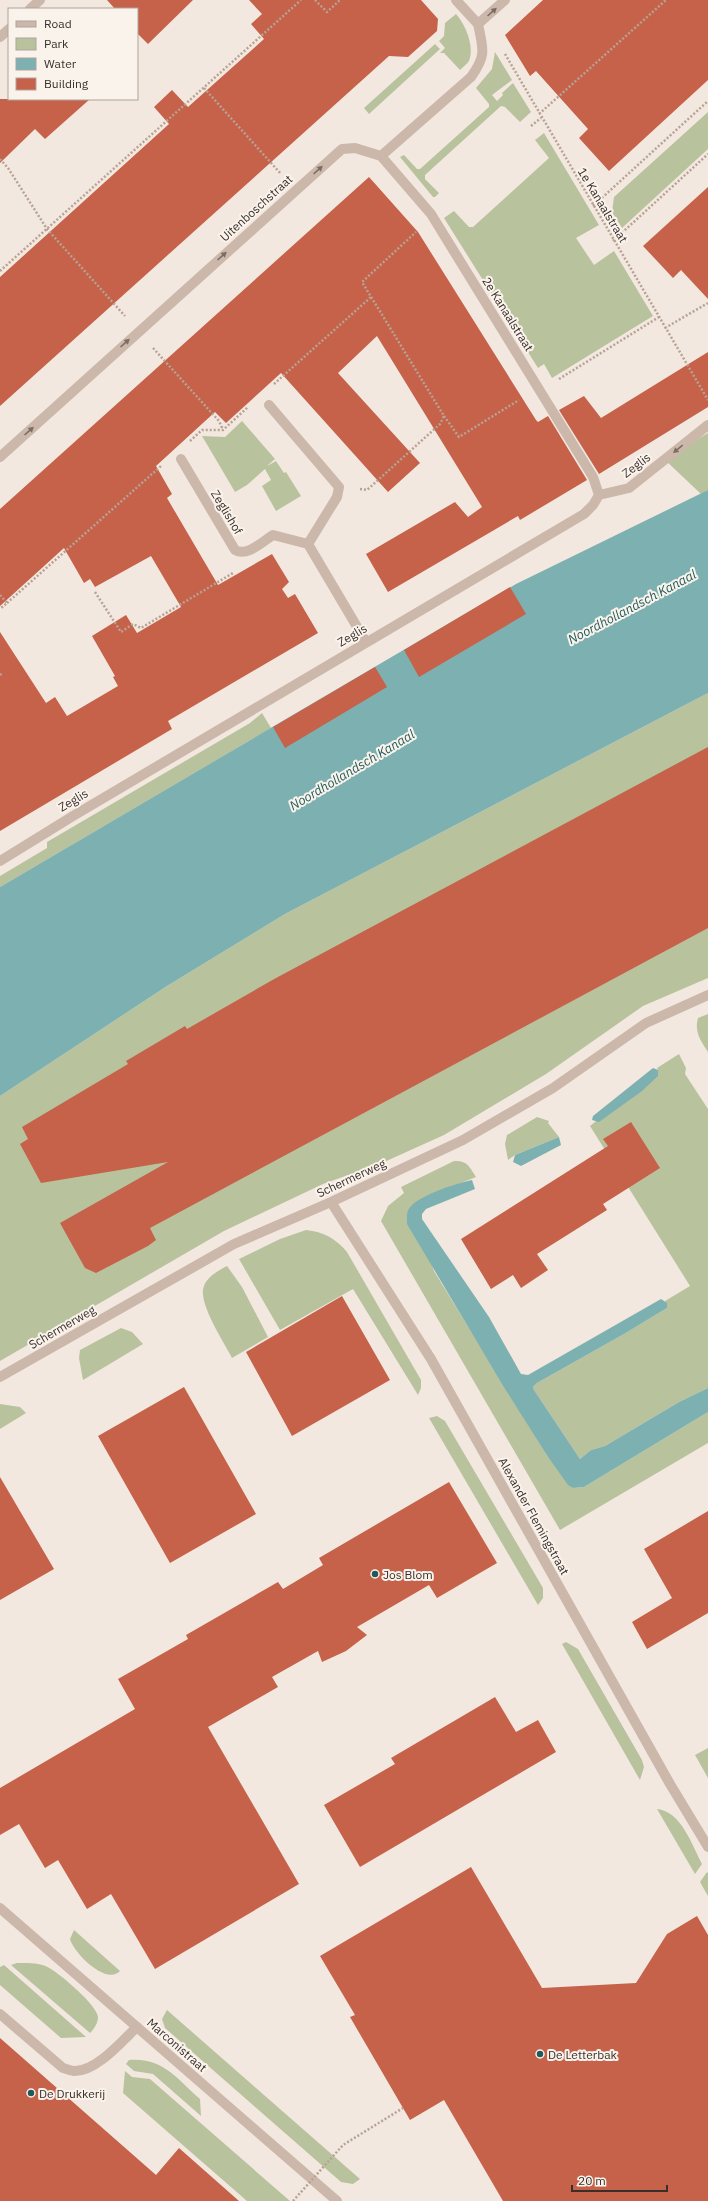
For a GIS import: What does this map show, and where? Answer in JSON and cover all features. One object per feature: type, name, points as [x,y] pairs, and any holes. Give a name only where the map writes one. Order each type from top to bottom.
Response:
[{"type":"street","points":[[31,8],[40,0]]},
{"type":"street","points":[[381,156],[470,77],[478,67],[484,54],[478,24],[456,0]]},
{"type":"street","points":[[478,24],[505,0]]},
{"type":"street","points":[[0,37],[8,30]]},
{"type":"street","name":"Uitenboschstraat","points":[[0,457],[342,149],[355,148],[381,156]]},
{"type":"street","name":"2e Kanaalstraat","points":[[381,156],[433,217],[593,477],[598,494]]},
{"type":"street","points":[[268,405],[339,487],[337,497],[308,544],[366,642]]},
{"type":"street","name":"Zeglis","points":[[0,861],[366,642],[584,514],[593,505],[598,494],[629,488],[708,425]]},
{"type":"street","name":"Zeglishof","points":[[181,459],[235,550],[240,553],[246,552],[273,535],[308,544]]},
{"type":"street","name":"Schermerweg","points":[[0,1377],[234,1244],[331,1202],[463,1140],[553,1088],[646,1023],[708,995]]},
{"type":"street","name":"Alexander Flemingstraat","points":[[331,1202],[431,1359],[670,1784],[708,1847]]},
{"type":"street","name":"Marconistraat","points":[[0,1908],[336,2201]]},
{"type":"street","points":[[0,2014],[63,2068],[76,2071],[93,2065],[107,2056],[137,2027]]},
{"type":"path","points":[[315,0],[327,12],[340,0]]},
{"type":"path","points":[[539,114],[666,0]]},
{"type":"path","points":[[0,271],[299,1]]},
{"type":"path","name":"1e Kanaalstraat","points":[[505,53],[541,118],[708,400]]},
{"type":"path","points":[[204,88],[273,165]]},
{"type":"path","points":[[593,206],[708,101]]},
{"type":"path","points":[[531,126],[541,118]]},
{"type":"path","points":[[613,241],[708,154]]},
{"type":"path","points":[[0,159],[8,168],[47,229],[115,306]]},
{"type":"path","points":[[339,487],[367,490],[440,424],[444,416],[362,282],[433,217]]},
{"type":"path","points":[[665,328],[708,303]]},
{"type":"path","points":[[162,359],[219,421],[223,430]]},
{"type":"path","points":[[95,592],[120,632],[133,624],[141,628],[235,571],[240,553]]},
{"type":"path","points":[[0,595],[7,602],[0,608]]},
{"type":"path","points":[[293,2201],[343,2145],[403,2108]]},
{"type":"green space","points":[[456,14],[466,29],[471,49],[469,61],[460,70],[444,53],[440,53],[445,48],[439,41],[444,36],[445,23]]},
{"type":"green space","points":[[435,44],[440,49],[369,114],[364,108]]},
{"type":"green space","points":[[495,52],[512,80],[492,95],[497,101],[503,95],[502,93],[513,83],[531,112],[520,122],[505,107],[501,106],[425,175],[425,179],[439,193],[433,197],[400,157],[404,155],[417,169],[420,169],[489,107],[489,104],[476,88],[492,69]]},
{"type":"green space","points":[[708,112],[708,149],[622,228],[612,212],[614,197]]},
{"type":"green space","points":[[544,133],[599,225],[576,238],[594,265],[614,251],[653,316],[552,378],[544,364],[538,368],[444,218],[454,211],[469,227],[473,227],[549,158],[535,140]]},
{"type":"green space","points":[[242,421],[275,459],[267,466],[276,461],[284,473],[286,472],[301,496],[276,511],[262,486],[271,480],[265,469],[247,485],[235,492],[202,436],[225,437]]},
{"type":"green space","points":[[708,433],[708,490],[701,494],[664,459]]},
{"type":"green space","points":[[708,693],[708,978],[643,1006],[546,1074],[444,1135],[382,1163],[323,1184],[224,1231],[0,1361],[0,1096],[167,986],[285,914]]},
{"type":"green space","points":[[262,713],[271,728],[0,887],[0,876],[47,848],[47,842],[250,723]]},
{"type":"green space","points":[[708,1014],[708,1052],[699,1036],[697,1023],[698,1018]]},
{"type":"green space","points":[[679,1054],[686,1068],[685,1074],[708,1109],[708,1388],[679,1402],[605,1446],[591,1450],[580,1459],[533,1387],[537,1383],[667,1308],[665,1301],[690,1286],[590,1126],[658,1070],[657,1068]]},
{"type":"green space","points":[[537,1117],[549,1121],[548,1123],[559,1137],[515,1155],[508,1160],[505,1144],[507,1135]]},
{"type":"green space","points":[[454,1161],[462,1162],[468,1165],[476,1177],[433,1194],[411,1206],[434,1271],[546,1454],[573,1488],[584,1487],[708,1412],[708,1443],[560,1530],[381,1221],[388,1206],[404,1193],[401,1187]]},
{"type":"green space","points":[[306,1230],[329,1236],[347,1252],[421,1380],[421,1388],[418,1395],[353,1289],[280,1330],[239,1259],[280,1239]]},
{"type":"green space","points":[[227,1266],[242,1287],[268,1337],[232,1358],[212,1322],[204,1302],[203,1293],[204,1286],[210,1277]]},
{"type":"green space","points":[[121,1328],[132,1332],[143,1344],[83,1380],[79,1358],[80,1350]]},
{"type":"green space","points":[[0,1404],[20,1407],[26,1413],[0,1429]]},
{"type":"green space","points":[[437,1416],[445,1421],[543,1588],[543,1598],[538,1605],[429,1418]]},
{"type":"green space","points":[[566,1642],[578,1649],[642,1760],[644,1767],[640,1780],[562,1644]]},
{"type":"green space","points":[[708,1748],[708,1778],[695,1755]]},
{"type":"green space","points":[[657,1809],[665,1811],[673,1816],[685,1830],[702,1864],[695,1874]]},
{"type":"green space","points":[[707,1872],[708,1873],[708,1896],[700,1882]]},
{"type":"green space","points":[[74,1930],[120,1971],[114,1974],[107,1974],[91,1966],[83,1959],[72,1945],[70,1939]]},
{"type":"green space","points":[[17,1963],[34,1963],[43,1965],[56,1972],[78,1991],[92,2005],[98,2017],[97,2024],[90,2033],[11,1965]]},
{"type":"green space","points":[[4,1965],[86,2037],[61,2038],[0,1985],[0,1967]]},
{"type":"green space","points":[[167,2010],[360,2179],[353,2184],[341,2182],[165,2028],[162,2019]]},
{"type":"green space","points":[[129,2060],[151,2062],[169,2071],[200,2099],[201,2116],[153,2074],[134,2071],[126,2064]]},
{"type":"green space","points":[[125,2071],[132,2077],[150,2079],[290,2201],[247,2201],[123,2093]]},
{"type":"water","name":"Noordhollandsch Kanaal","points":[[708,490],[708,693],[285,914],[167,986],[0,1096],[0,887],[516,584]]},
{"type":"water","points":[[653,1068],[658,1070],[658,1076],[642,1091],[599,1122],[592,1120],[593,1116]]},
{"type":"water","points":[[559,1137],[561,1145],[521,1166],[513,1162],[515,1155]]},
{"type":"water","points":[[472,1180],[475,1189],[426,1209],[422,1214],[422,1219],[489,1317],[521,1374],[528,1375],[661,1299],[667,1303],[667,1308],[537,1383],[533,1387],[580,1459],[591,1450],[605,1446],[679,1402],[708,1388],[708,1412],[584,1487],[573,1488],[568,1485],[546,1454],[502,1384],[407,1224],[408,1210],[423,1197]]},
{"type":"building","points":[[107,0],[193,0],[148,44],[138,34],[138,8],[114,8]]},
{"type":"building","points":[[249,0],[421,0],[438,19],[437,31],[408,57],[389,56],[0,406],[0,277],[169,124],[154,107],[172,90],[188,107],[264,39],[251,24],[262,14]]},
{"type":"building","points":[[543,0],[708,0],[708,80],[609,171],[579,138],[588,129],[536,71],[530,76],[505,35]]},
{"type":"building","points":[[0,99],[89,100],[45,139],[35,129],[0,163]]},
{"type":"building","points":[[369,177],[418,232],[536,420],[538,422],[548,416],[587,480],[520,520],[518,516],[388,592],[366,554],[455,502],[468,517],[482,507],[377,336],[338,373],[420,463],[388,492],[281,373],[226,423],[215,412],[156,466],[172,494],[167,498],[218,585],[272,554],[289,582],[282,589],[288,598],[295,594],[318,633],[168,721],[172,729],[0,831],[0,632],[46,703],[55,697],[67,716],[118,686],[113,677],[115,676],[92,636],[126,615],[137,633],[181,607],[151,556],[95,587],[90,579],[84,583],[64,548],[0,606],[0,509]]},
{"type":"building","points":[[708,187],[708,299],[681,270],[673,278],[643,246]]},
{"type":"building","points":[[708,352],[708,407],[599,474],[559,410],[584,396],[601,418]]},
{"type":"building","points":[[510,587],[526,614],[419,677],[404,650]]},
{"type":"building","points":[[375,667],[387,687],[285,748],[273,727]]},
{"type":"building","points":[[708,747],[708,928],[150,1228],[156,1240],[148,1246],[96,1273],[85,1268],[60,1223],[168,1162],[41,1183],[20,1144],[28,1139],[22,1127],[128,1064],[126,1061],[185,1026],[187,1029],[276,978]]},
{"type":"building","points":[[631,1122],[660,1168],[603,1204],[607,1210],[537,1254],[548,1270],[521,1288],[513,1275],[491,1289],[461,1239],[608,1146],[603,1139]]},
{"type":"building","points":[[342,1296],[390,1380],[292,1436],[246,1352]]},
{"type":"building","points":[[184,1387],[256,1514],[170,1563],[98,1436]]},
{"type":"building","points":[[0,1477],[54,1569],[0,1600]]},
{"type":"building","points":[[449,1482],[497,1563],[437,1598],[429,1585],[357,1627],[367,1635],[346,1651],[322,1662],[318,1651],[272,1677],[278,1687],[208,1727],[299,1884],[155,1969],[111,1894],[87,1909],[58,1860],[45,1868],[19,1824],[0,1835],[0,1788],[135,1709],[118,1679],[188,1639],[186,1635],[278,1582],[283,1589],[323,1565],[319,1558]]},
{"type":"building","points":[[708,1511],[708,1613],[647,1649],[632,1622],[672,1598],[644,1549]]},
{"type":"building","points":[[495,1697],[516,1732],[538,1720],[556,1752],[360,1867],[324,1805],[395,1764],[391,1758]]},
{"type":"building","name":"De Letterbak","points":[[471,1867],[542,1988],[636,1983],[667,1934],[697,1916],[708,1935],[708,2201],[503,2201],[444,2100],[410,2120],[350,2017],[355,2015],[320,1956]]},
{"type":"building","name":"De Drukkerij","points":[[0,2038],[156,2175],[179,2148],[239,2201],[0,2201]]},
{"type":"place","name":"Jos Blom","points":[[375,1574]]},
{"type":"place","name":"De Letterbak","points":[[540,2054]]},
{"type":"place","name":"De Drukkerij","points":[[31,2093]]}]
